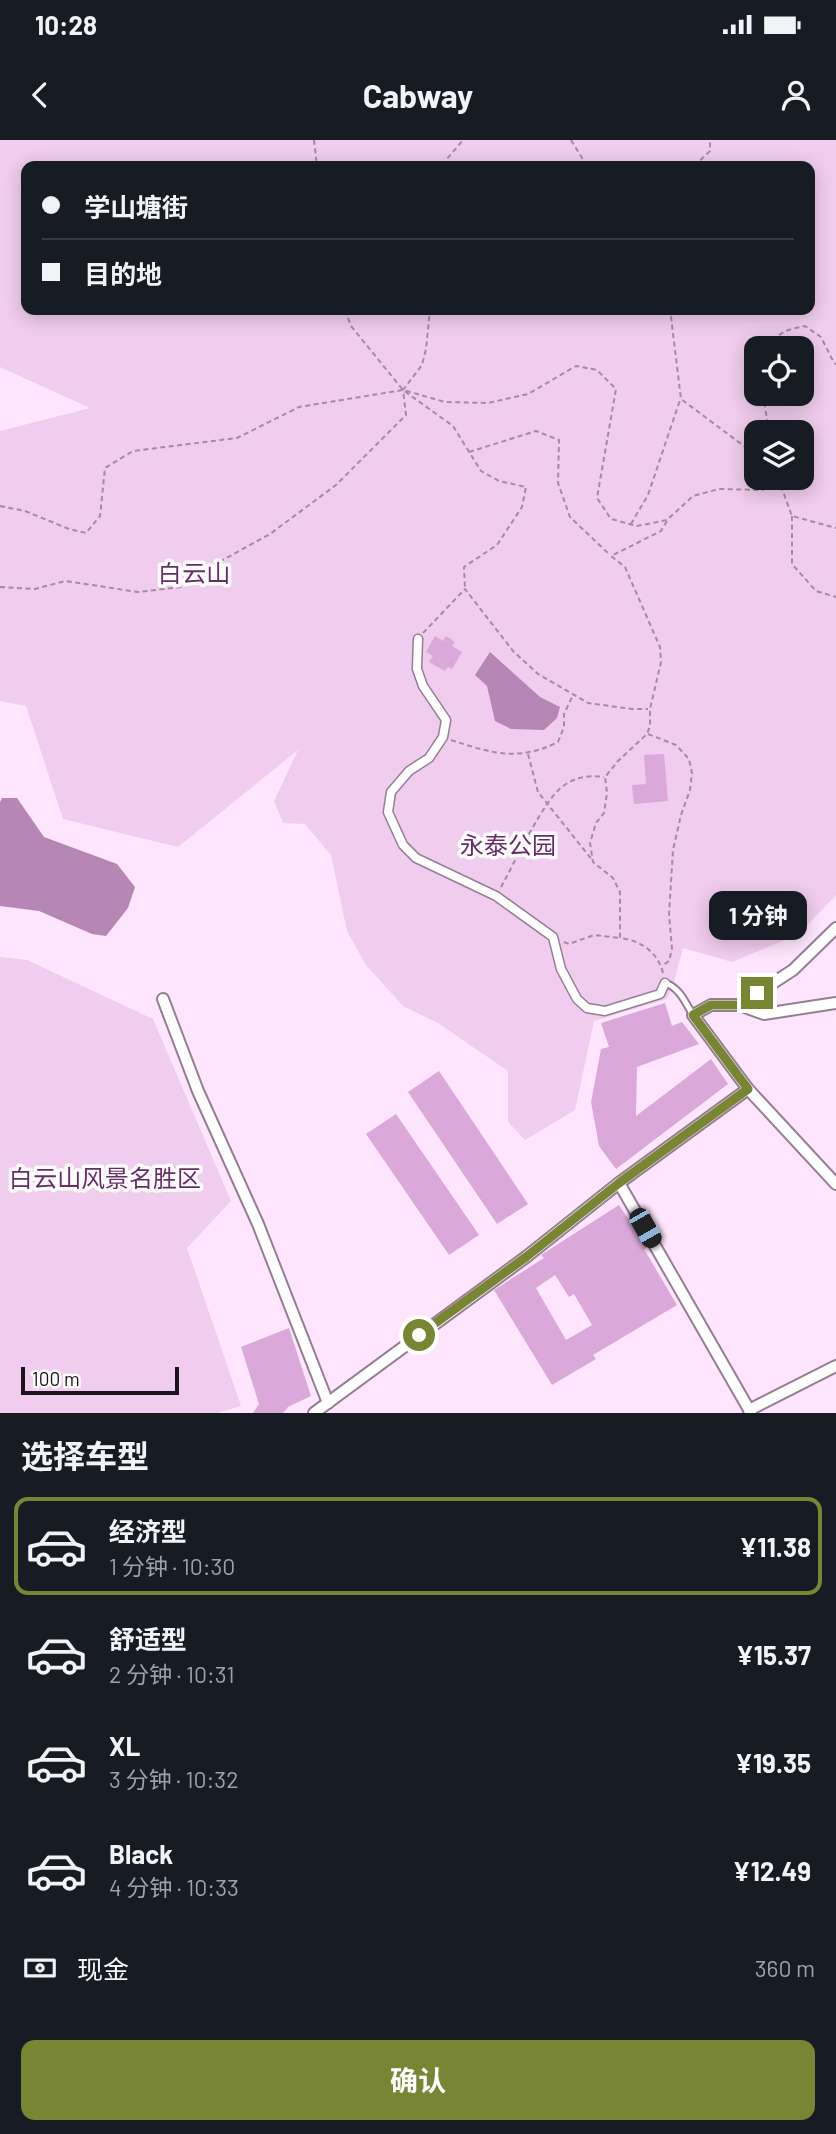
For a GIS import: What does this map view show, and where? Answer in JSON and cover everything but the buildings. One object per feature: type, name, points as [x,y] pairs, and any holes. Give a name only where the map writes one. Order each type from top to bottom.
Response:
[{"type":"street","points":[[418,639],[417,669],[424,686],[446,720],[443,737],[429,758],[409,771],[391,792],[388,812],[403,845],[416,858],[496,896],[553,937],[561,969],[577,999],[587,1008],[604,1011],[660,994],[665,983]]},
{"type":"street","points":[[739,1005],[793,970],[836,929]]},
{"type":"street","points":[[163,999],[198,1091],[258,1224],[328,1403]]},
{"type":"street","points":[[836,1003],[764,1014],[739,1005],[711,1005],[693,1015],[748,1089],[836,1184]]},
{"type":"street","points":[[314,1413],[748,1089]]},
{"type":"street","points":[[619,1183],[750,1411],[836,1366]]},
{"type":"lane","points":[[665,983],[673,985],[693,1015]]},
{"type":"path","points":[[314,140],[316,161]]},
{"type":"path","points":[[446,161],[463,140]]},
{"type":"path","points":[[570,140],[584,161]]},
{"type":"path","points":[[699,161],[710,151],[710,140]]},
{"type":"path","points":[[347,315],[351,326],[403,390],[453,426],[481,471],[499,481],[526,487],[522,507],[498,545],[464,567],[465,589],[513,652],[538,674],[588,703],[650,709]]},
{"type":"path","points":[[0,586],[35,589],[65,581],[138,592],[182,587],[210,567],[270,534],[336,485],[407,415],[403,390],[422,365],[429,315]]},
{"type":"path","points":[[631,524],[648,495],[681,399],[670,315]]},
{"type":"path","points":[[777,336],[784,330],[805,326],[821,337],[836,364]]},
{"type":"path","points":[[0,506],[25,511],[86,533],[100,516],[104,468],[133,451],[237,438],[299,407],[403,390],[444,402],[488,403],[528,394],[576,366],[597,370],[616,389],[597,498],[611,519],[637,526],[667,520]]},
{"type":"path","points":[[681,399],[744,446]]},
{"type":"path","points":[[468,452],[536,431],[559,440],[558,483],[570,517],[625,567],[660,647],[661,662],[650,709],[650,726],[647,734],[618,761],[605,778],[607,793],[604,813],[596,823],[590,843],[593,862]]},
{"type":"path","points":[[611,556],[661,531],[667,520],[693,496],[719,489],[744,490]]},
{"type":"path","points":[[781,490],[792,516],[792,564],[816,591],[836,597]]},
{"type":"path","points":[[792,516],[836,528]]},
{"type":"path","points":[[418,639],[465,589]]},
{"type":"path","points":[[443,737],[471,747],[513,756],[540,751],[558,742],[564,727],[564,714],[573,694]]},
{"type":"path","points":[[647,734],[676,745],[688,759],[692,773],[673,850],[669,914],[672,949],[669,961],[661,967]]},
{"type":"path","points":[[528,753],[538,792],[593,862],[613,878],[620,892],[620,938]]},
{"type":"path","points":[[496,896],[548,802],[560,788],[574,779],[593,776],[605,778]]},
{"type":"path","points":[[553,937],[569,944],[594,935],[634,939],[649,949],[661,967],[665,983]]},
{"type":"green space","name":"白云山","points":[[0,140],[836,140],[836,895],[799,934],[732,962],[683,948],[667,999],[594,1021],[575,1110],[525,1140],[508,1122],[508,1071],[438,1023],[403,1006],[366,965],[347,931],[331,855],[305,824],[283,823],[274,801],[298,750],[178,847],[63,819],[26,706],[0,701],[0,431],[90,408],[0,367]]},
{"type":"green space","name":"白云山风景名胜区","points":[[0,957],[27,960],[153,1019],[231,1201],[187,1248],[241,1406],[217,1413],[0,1413]]},
{"type":"shaded area","points":[[490,652],[540,697],[560,707],[557,718],[544,730],[511,729],[495,721],[487,686],[475,675]]},
{"type":"shaded area","points":[[2,798],[17,798],[44,837],[117,864],[135,887],[128,908],[106,936],[92,934],[39,911],[0,906]]},
{"type":"route","points":[[419,1335],[748,1089],[693,1015],[711,1005],[739,1005],[757,993]]},
{"type":"park label","name":"永泰公园","points":[[508,844]]}]
